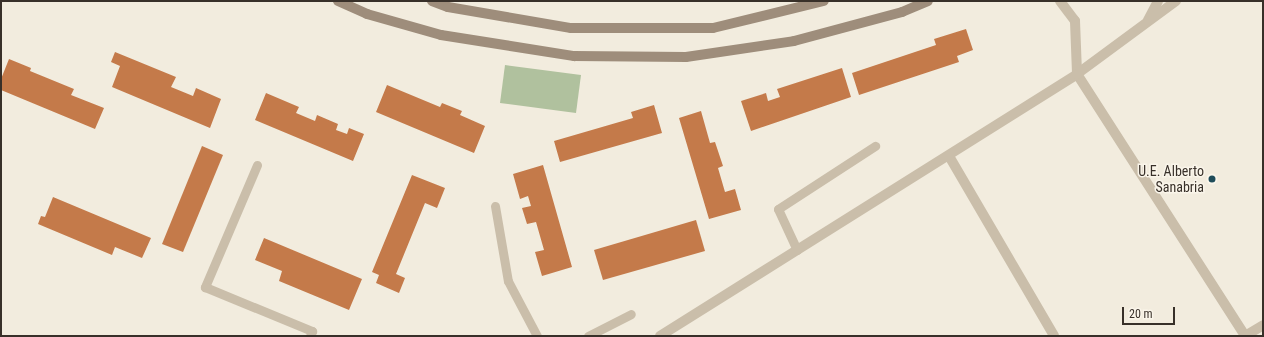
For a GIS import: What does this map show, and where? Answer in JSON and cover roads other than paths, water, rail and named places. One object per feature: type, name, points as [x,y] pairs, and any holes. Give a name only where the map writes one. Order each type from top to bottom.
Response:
[{"type":"main road","points":[[338,1],[367,14],[441,36],[574,56],[686,57],[794,40],[902,12],[928,1]]},
{"type":"main road","points":[[432,1],[448,6],[571,28],[713,28],[824,1]]},
{"type":"street","points":[[1060,1],[1074,20],[1077,74],[1245,336],[1263,325]]},
{"type":"street","points":[[1148,20],[1158,1]]},
{"type":"street","points":[[660,336],[949,156],[1077,74],[1148,20],[1176,1]]},
{"type":"street","points":[[949,156],[1054,336]]},
{"type":"lane","points":[[797,250],[778,209],[875,146]]},
{"type":"lane","points":[[257,165],[205,288],[312,331],[310,336]]},
{"type":"lane","points":[[495,206],[508,281],[537,336]]},
{"type":"lane","points":[[588,336],[632,314]]},
{"type":"place","name":"U.E. Alberto Sanabria","points":[[1212,179]]}]
